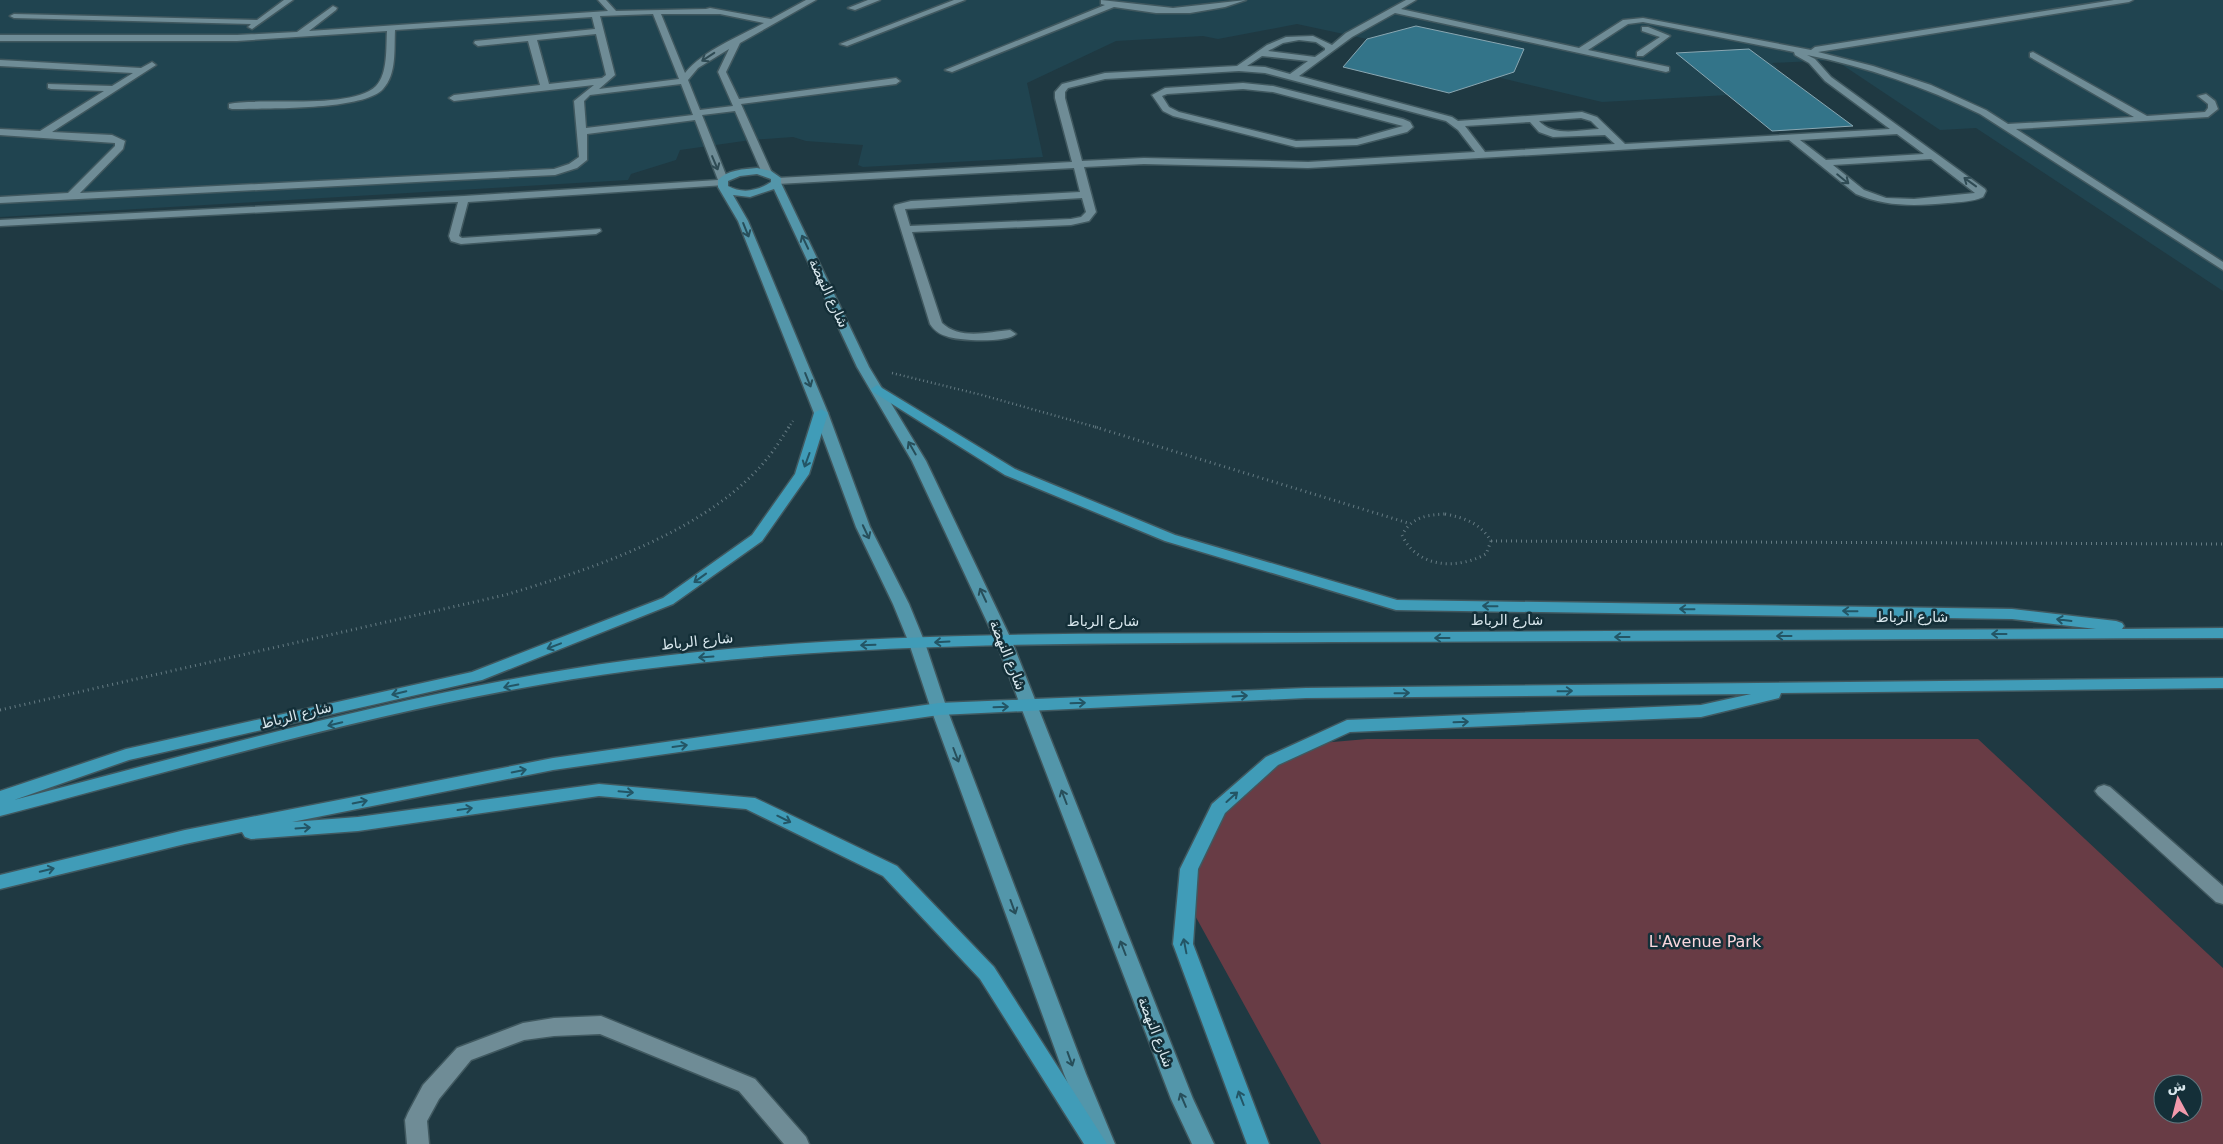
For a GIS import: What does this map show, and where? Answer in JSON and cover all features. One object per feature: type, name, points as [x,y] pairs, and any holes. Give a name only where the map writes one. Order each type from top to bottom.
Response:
[{"type":"highway","points":[[877,389],[1010,472],[1045,487],[1170,538],[1396,605],[2012,614],[2182,633]]},
{"type":"highway","points":[[0,798],[126,755],[476,676],[668,602],[757,538],[802,474],[821,413]]},
{"type":"highway","name":"شارع الرباط","points":[[0,810],[244,746],[430,701],[570,675],[693,658],[844,646],[1003,639],[2223,633]]},
{"type":"highway","points":[[0,882],[185,837],[553,764],[939,709],[1306,693],[2220,683]]},
{"type":"highway","points":[[1258,1144],[1183,944],[1189,869],[1218,810],[1272,761],[1347,726],[1701,711],[1800,688]]},
{"type":"highway","points":[[185,837],[358,824],[599,790],[749,803],[890,870],[987,973],[1096,1144]]},
{"type":"main road","points":[[757,172],[772,175],[776,182],[764,190],[744,193],[734,193],[722,184],[737,174],[757,172]]},
{"type":"main road","name":"شارع النهضة","points":[[776,182],[863,367],[923,470],[1003,639],[1182,1099],[1203,1144]]},
{"type":"main road","points":[[722,184],[743,221],[821,413],[863,527],[901,604],[917,643],[939,709],[1075,1074],[1104,1144]]},
{"type":"lane","points":[[237,38],[288,0]]},
{"type":"lane","points":[[602,0],[614,13]]},
{"type":"lane","points":[[686,78],[704,60],[812,0]]},
{"type":"lane","points":[[852,8],[876,0]]},
{"type":"lane","points":[[844,44],[961,0]]},
{"type":"lane","points":[[1098,0],[1140,10],[1167,12],[1205,8],[1242,0]]},
{"type":"lane","points":[[1292,78],[1348,35],[1412,0]]},
{"type":"lane","points":[[1806,51],[2129,0]]},
{"type":"lane","points":[[672,2],[772,22]]},
{"type":"lane","points":[[948,70],[1114,4]]},
{"type":"lane","points":[[298,35],[333,8]]},
{"type":"lane","points":[[1393,10],[1666,69]]},
{"type":"lane","points":[[0,223],[722,184],[686,78],[656,11]]},
{"type":"lane","points":[[0,38],[237,38],[595,14],[656,11],[719,12]]},
{"type":"lane","points":[[0,200],[554,172],[573,166],[584,158],[579,101],[585,94],[606,81],[611,75],[595,14]]},
{"type":"lane","points":[[14,16],[259,22]]},
{"type":"lane","points":[[1580,51],[1621,24],[1634,20],[1643,20],[1864,64],[1929,86],[1958,99],[2007,127],[2223,267]]},
{"type":"lane","points":[[1621,24],[1666,36],[1640,54]]},
{"type":"lane","points":[[232,106],[336,101],[375,92],[380,87],[387,72],[391,28]]},
{"type":"lane","points":[[478,43],[600,31]]},
{"type":"lane","points":[[282,36],[279,42],[312,41],[328,39],[330,32]]},
{"type":"lane","points":[[532,38],[545,88]]},
{"type":"lane","points":[[1240,68],[1279,41],[1298,38],[1314,40],[1326,44],[1330,47],[1329,51]]},
{"type":"lane","points":[[585,94],[714,72],[736,42]]},
{"type":"lane","points":[[1791,48],[1812,61],[1828,79],[1981,191],[1979,195],[1963,198],[1884,201],[1869,198],[1791,137]]},
{"type":"lane","points":[[1262,53],[1317,60]]},
{"type":"lane","points":[[2033,55],[2145,119]]},
{"type":"lane","points":[[0,63],[143,71]]},
{"type":"lane","points":[[42,134],[152,65]]},
{"type":"lane","points":[[905,229],[1082,221],[1088,217],[1090,212],[1060,92],[1066,86],[1089,78],[1240,68],[1265,70],[1438,115],[1457,124],[1482,155]]},
{"type":"lane","points":[[1196,70],[1204,89]]},
{"type":"lane","points":[[714,72],[738,105],[767,173]]},
{"type":"lane","points":[[1154,73],[1165,91]]},
{"type":"lane","points":[[454,98],[606,81]]},
{"type":"lane","points":[[581,132],[698,115],[738,105],[896,82]]},
{"type":"lane","points":[[51,86],[115,89]]},
{"type":"lane","points":[[1254,86],[1273,89],[1400,121],[1407,124],[1408,127],[1369,140],[1341,144],[1284,142],[1176,114],[1166,109],[1158,98],[1159,93],[1165,91],[1204,89],[1254,86]]},
{"type":"lane","points":[[2007,127],[2208,114],[2213,109],[2212,103],[2203,96]]},
{"type":"lane","points":[[1457,124],[1582,114],[1594,119],[1624,147]]},
{"type":"lane","points":[[1532,118],[1542,130],[1553,134],[1607,132]]},
{"type":"lane","points":[[776,182],[1170,160],[1279,166],[1900,131]]},
{"type":"lane","points":[[0,132],[106,137],[120,141],[120,147],[70,197]]},
{"type":"lane","points":[[1341,144],[1354,162]]},
{"type":"lane","points":[[1823,163],[1934,156]]},
{"type":"lane","points":[[1010,334],[966,336],[952,335],[941,331],[936,324],[899,207],[904,204],[1086,195]]},
{"type":"lane","points":[[464,199],[454,236],[455,239],[461,241],[596,231]]},
{"type":"lane","points":[[2104,791],[2223,896]]},
{"type":"lane","points":[[418,1144],[416,1120],[431,1092],[464,1054],[523,1032],[601,1025],[747,1085],[798,1144]]},
{"type":"path","points":[[863,367],[1013,404],[1275,480],[1408,523]]},
{"type":"path","points":[[0,710],[505,594],[563,577],[635,549],[712,509],[755,472],[782,440],[810,387]]},
{"type":"path","points":[[1445,514],[1467,518],[1484,529],[1491,541],[1486,554],[1470,562],[1448,564],[1425,559],[1408,548],[1402,535],[1408,523],[1424,515],[1445,514]]},
{"type":"path","points":[[1491,541],[2223,544]]},
{"type":"shaded area","points":[[0,0],[2223,0],[2223,291],[1976,128],[1940,130],[1835,60],[1772,63],[1778,68],[1701,73],[1728,95],[1602,102],[1497,77],[1523,49],[1416,26],[1367,39],[1297,24],[1218,39],[1203,36],[1116,41],[1027,83],[1043,157],[863,167],[858,165],[863,145],[806,141],[793,137],[751,140],[680,150],[676,160],[631,174],[628,180],[0,217]]},
{"type":"green space","name":"L'Avenue Park","points":[[1367,739],[1978,739],[2223,968],[2223,1144],[1321,1144],[1187,901],[1201,845],[1243,787],[1310,744]]},
{"type":"building","points":[[1416,26],[1524,49],[1514,72],[1449,93],[1343,67],[1367,39]]},
{"type":"building","points":[[1749,49],[1853,126],[1772,131],[1676,53]]}]
